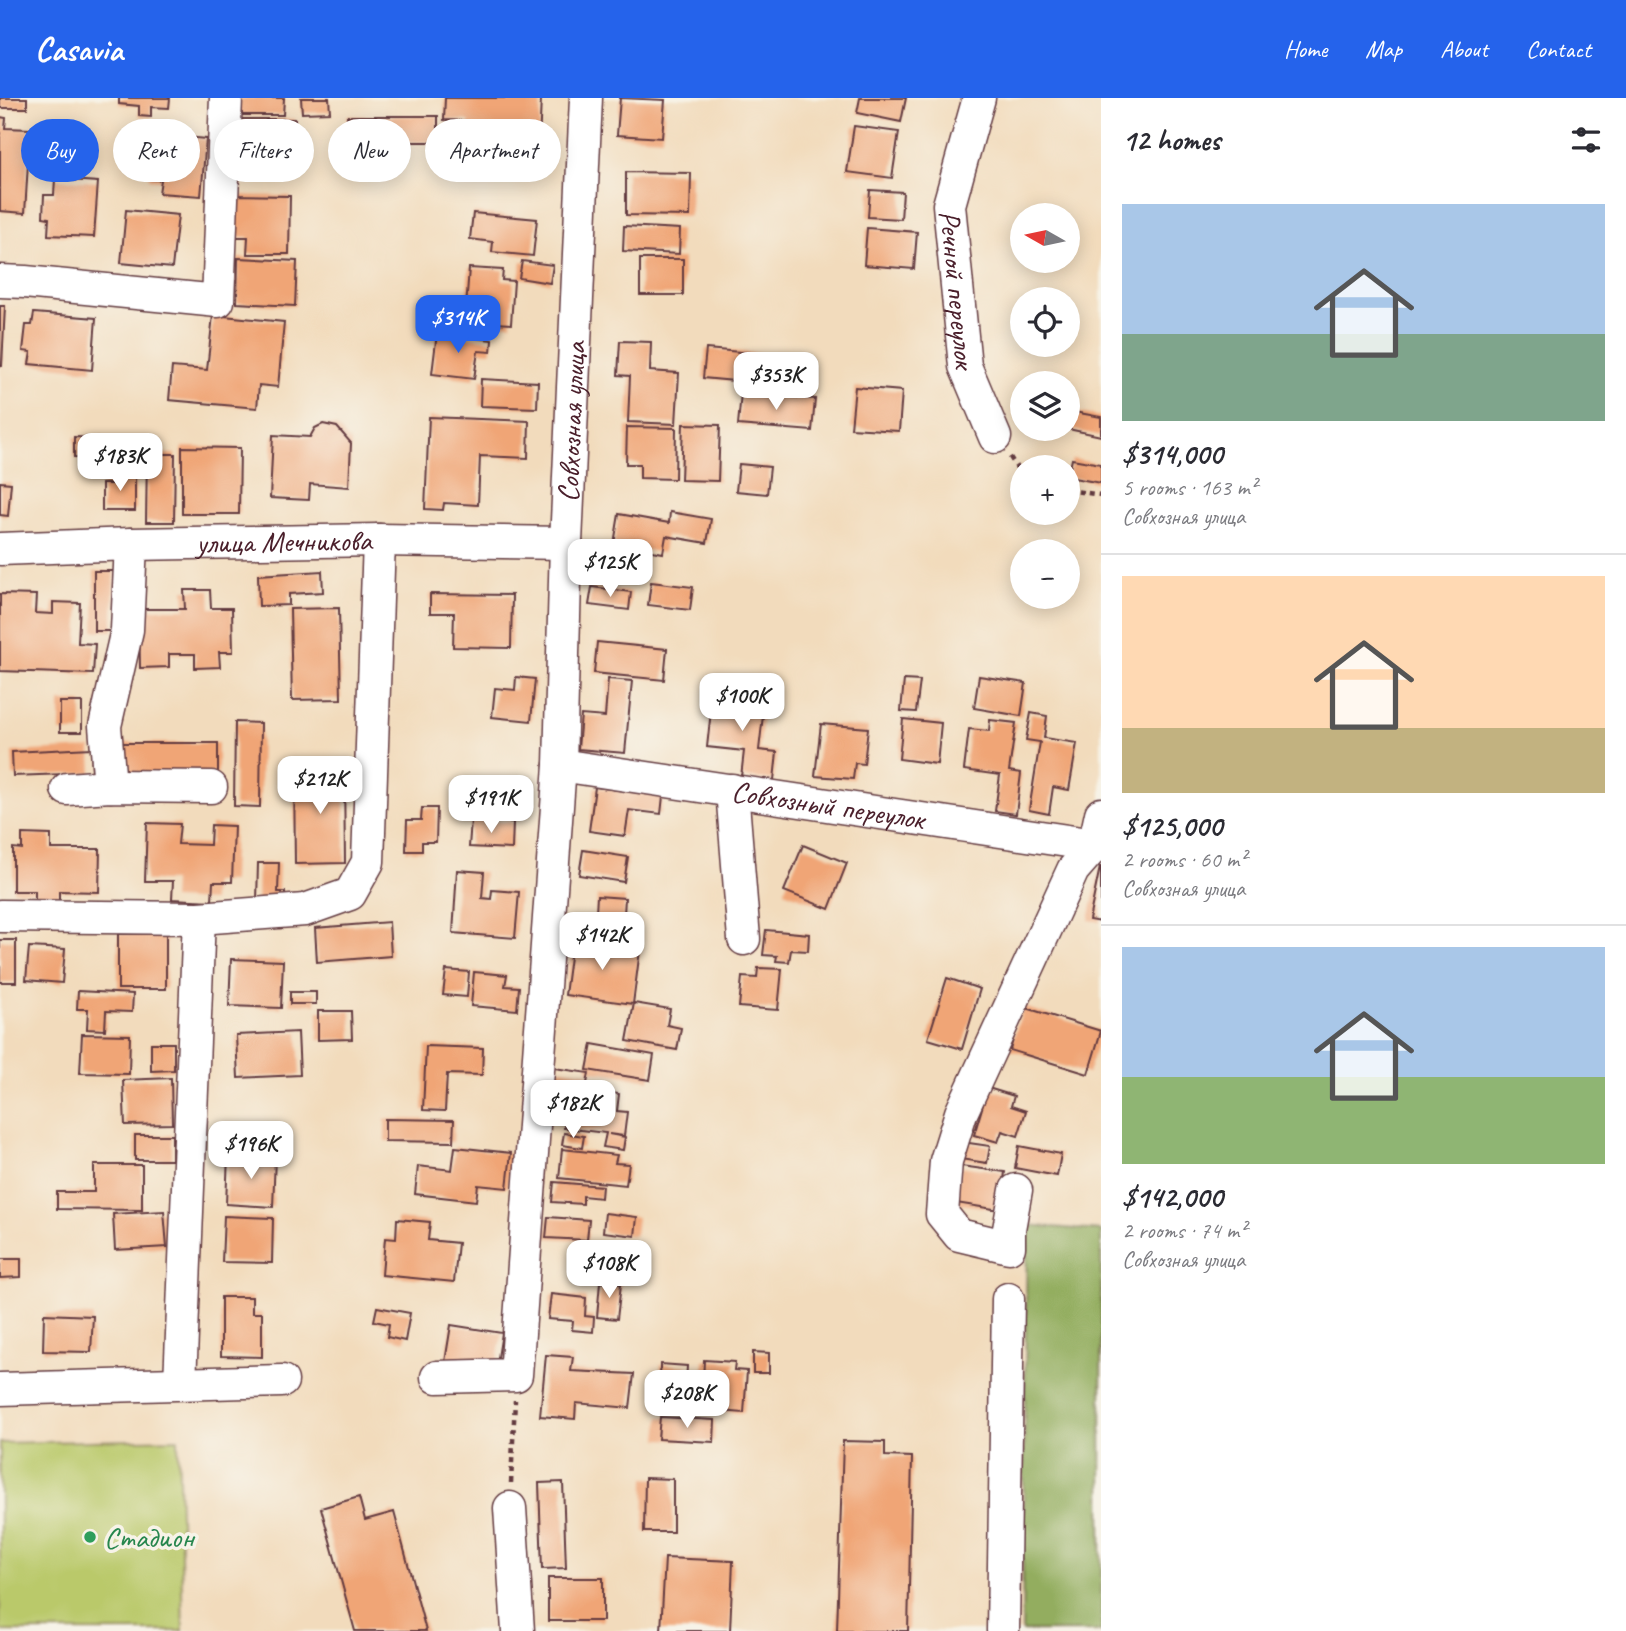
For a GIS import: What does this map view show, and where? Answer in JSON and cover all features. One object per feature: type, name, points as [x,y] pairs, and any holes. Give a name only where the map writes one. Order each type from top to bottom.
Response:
[{"type":"street","points":[[0,281],[218,301],[226,98]]},
{"type":"street","name":"Совхозная улица","points":[[516,1375],[561,765],[566,542],[586,98]]},
{"type":"street","name":"Речной переулок","points":[[979,98],[949,205],[965,366],[995,437]]},
{"type":"street","points":[[0,916],[199,918],[304,910],[350,894],[368,862],[379,540]]},
{"type":"street","name":"улица Мечникова","points":[[0,549],[379,540],[566,542]]},
{"type":"street","points":[[110,786],[105,726],[127,630],[131,544]]},
{"type":"street","name":"Совхозный переулок","points":[[561,765],[1098,846]]},
{"type":"street","points":[[67,789],[110,786],[211,788]]},
{"type":"street","points":[[732,790],[744,939]]},
{"type":"street","points":[[1016,1189],[1009,1229],[1009,1247],[959,1235],[942,1214],[946,1161],[961,1113],[1073,870],[1098,846],[1101,814]]},
{"type":"street","points":[[180,1383],[199,918]]},
{"type":"street","points":[[1003,1631],[1008,1299]]},
{"type":"street","points":[[437,1377],[516,1375]]},
{"type":"street","points":[[0,1389],[282,1381]]},
{"type":"street","points":[[510,1507],[518,1631]]},
{"type":"path","points":[[1080,492],[1101,495]]},
{"type":"path","points":[[510,1507],[516,1375]]},
{"type":"green space","points":[[1027,1225],[1101,1231],[1101,1631],[1022,1631]]},
{"type":"green space","name":"Стадион","points":[[178,1439],[183,1631],[0,1631],[0,1443]]},
{"type":"building","points":[[0,98],[27,98],[27,108],[0,108]]},
{"type":"building","points":[[119,98],[170,98],[169,108],[151,107],[151,117],[139,116],[139,106],[119,104]]},
{"type":"building","points":[[239,98],[284,98],[283,115],[239,115]]},
{"type":"building","points":[[301,98],[329,98],[330,112],[302,113]]},
{"type":"building","points":[[445,98],[541,98],[540,119],[444,119]]},
{"type":"building","points":[[620,98],[665,100],[662,138],[617,135]]},
{"type":"building","points":[[860,98],[906,98],[901,122],[857,113]]},
{"type":"building","points":[[347,116],[438,116],[438,119],[425,119],[425,142],[411,142],[411,119],[347,119]]},
{"type":"building","points":[[0,117],[6,118],[5,128],[21,129],[21,182],[27,182],[25,213],[0,211]]},
{"type":"building","points":[[854,126],[899,132],[892,178],[847,172]]},
{"type":"building","points":[[200,138],[206,139],[201,196],[159,193],[161,182],[200,182]]},
{"type":"building","points":[[626,172],[691,173],[690,216],[626,215]]},
{"type":"building","points":[[55,182],[98,182],[94,237],[48,235],[49,218],[43,217],[44,195],[54,195]]},
{"type":"building","points":[[870,190],[903,192],[901,219],[868,217]]},
{"type":"building","points":[[229,195],[290,196],[289,254],[247,254],[248,237],[228,237]]},
{"type":"building","points":[[126,210],[178,215],[172,268],[121,263]]},
{"type":"building","points":[[473,213],[537,219],[533,256],[492,252],[493,242],[470,239]]},
{"type":"building","points":[[624,226],[680,229],[679,254],[623,251]]},
{"type":"building","points":[[867,228],[917,232],[914,269],[864,265]]},
{"type":"building","points":[[238,258],[297,261],[295,306],[237,303]]},
{"type":"building","points":[[640,259],[683,259],[683,295],[640,295]]},
{"type":"building","points":[[522,261],[553,265],[550,283],[519,278]]},
{"type":"building","points":[[469,268],[503,270],[502,280],[514,281],[511,324],[465,321]]},
{"type":"building","points":[[0,306],[5,306],[2,366],[0,366]]},
{"type":"building","points":[[34,313],[96,318],[92,370],[29,364],[31,352],[23,351],[26,325],[32,325]]},
{"type":"building","points":[[213,315],[284,322],[278,387],[259,385],[257,408],[169,400],[172,367],[207,370]]},
{"type":"building","points":[[437,333],[492,340],[491,352],[478,351],[474,379],[432,374]]},
{"type":"building","points":[[620,341],[651,342],[650,371],[679,373],[676,424],[628,422],[630,376],[618,375]]},
{"type":"building","points":[[706,349],[811,358],[809,388],[703,378]]},
{"type":"building","points":[[481,379],[538,382],[537,408],[480,406]]},
{"type":"building","points":[[855,387],[902,391],[899,431],[851,428]]},
{"type":"building","points":[[741,393],[815,399],[812,431],[738,425]]},
{"type":"building","points":[[1080,413],[1101,417],[1101,436],[1080,432]]},
{"type":"building","points":[[429,417],[529,421],[528,458],[480,456],[478,505],[444,503],[443,510],[425,509]]},
{"type":"building","points":[[323,424],[337,427],[351,443],[349,487],[310,484],[309,500],[270,498],[273,435],[310,437],[315,428]]},
{"type":"building","points":[[683,424],[720,425],[718,481],[681,480]]},
{"type":"building","points":[[627,427],[676,428],[675,479],[640,478],[640,464],[626,464]]},
{"type":"building","points":[[74,437],[98,438],[97,458],[74,457]]},
{"type":"building","points":[[182,447],[240,448],[239,514],[182,514]]},
{"type":"building","points":[[147,454],[175,454],[174,522],[146,522]]},
{"type":"building","points":[[1080,460],[1101,464],[1101,483],[1080,479]]},
{"type":"building","points":[[739,464],[770,467],[767,494],[736,491]]},
{"type":"building","points":[[112,472],[135,473],[135,511],[102,511],[102,484],[112,484]]},
{"type":"building","points":[[0,482],[11,483],[8,516],[0,515]]},
{"type":"building","points":[[670,512],[711,519],[707,543],[666,536],[663,553],[614,544],[619,514],[669,523]]},
{"type":"building","points":[[94,571],[114,571],[113,631],[94,631]]},
{"type":"building","points":[[322,571],[323,592],[289,594],[289,605],[259,606],[258,575]]},
{"type":"building","points":[[651,582],[693,587],[690,610],[648,605]]},
{"type":"building","points":[[592,587],[631,592],[629,610],[589,605]]},
{"type":"building","points":[[184,590],[210,590],[211,608],[232,608],[233,652],[219,652],[220,667],[195,668],[195,654],[169,654],[169,667],[140,668],[139,609],[185,609]]},
{"type":"building","points":[[0,594],[36,595],[35,613],[53,614],[53,602],[80,603],[78,643],[95,644],[93,674],[0,671]]},
{"type":"building","points":[[430,594],[512,595],[511,648],[453,647],[454,613],[430,613]]},
{"type":"building","points":[[339,608],[341,699],[292,700],[290,609]]},
{"type":"building","points":[[597,642],[667,649],[664,680],[594,673]]},
{"type":"building","points":[[979,676],[1026,683],[1021,716],[974,708]]},
{"type":"building","points":[[516,677],[535,679],[531,721],[492,717],[495,688],[515,690]]},
{"type":"building","points":[[608,679],[632,681],[625,753],[578,749],[581,715],[605,717]]},
{"type":"building","points":[[904,680],[920,681],[916,712],[901,711]]},
{"type":"building","points":[[713,693],[765,698],[759,750],[777,752],[774,780],[741,777],[744,751],[707,747]]},
{"type":"building","points":[[60,702],[82,702],[82,732],[60,732]]},
{"type":"building","points":[[1031,713],[1047,716],[1044,738],[1077,743],[1069,790],[1053,787],[1049,814],[1029,810],[1040,742],[1026,740]]},
{"type":"building","points":[[903,719],[941,723],[937,764],[899,759]]},
{"type":"building","points":[[990,720],[1016,723],[1009,771],[1021,773],[1016,814],[995,811],[1000,775],[964,770],[969,729],[989,731]]},
{"type":"building","points":[[235,722],[261,723],[260,807],[234,806]]},
{"type":"building","points":[[821,724],[868,728],[864,764],[855,763],[853,779],[815,776]]},
{"type":"building","points":[[120,743],[218,743],[218,773],[120,773]]},
{"type":"building","points":[[91,748],[92,773],[13,776],[12,752]]},
{"type":"building","points":[[344,768],[345,863],[295,864],[294,769]]},
{"type":"building","points":[[519,784],[519,794],[528,794],[528,816],[474,817],[474,793],[488,793],[488,785]]},
{"type":"building","points":[[595,787],[663,796],[661,814],[629,810],[625,836],[589,831]]},
{"type":"building","points":[[422,808],[437,808],[436,842],[422,842],[422,851],[406,851],[407,820],[421,820]]},
{"type":"building","points":[[471,820],[513,822],[512,849],[469,847]]},
{"type":"building","points":[[147,823],[180,824],[178,844],[210,845],[211,825],[234,826],[232,882],[213,882],[212,901],[172,899],[173,881],[145,881]]},
{"type":"building","points":[[22,834],[51,835],[51,849],[100,849],[99,892],[59,891],[59,904],[35,904],[35,891],[13,891],[13,848],[22,849]]},
{"type":"building","points":[[803,845],[847,863],[829,909],[784,891]]},
{"type":"building","points":[[583,850],[628,857],[624,882],[579,875]]},
{"type":"building","points":[[258,863],[279,863],[278,892],[285,892],[285,902],[257,901]]},
{"type":"building","points":[[1101,867],[1101,922],[1089,920]]},
{"type":"building","points":[[457,870],[484,872],[482,898],[491,899],[492,890],[519,892],[515,938],[453,933]]},
{"type":"building","points":[[597,896],[625,898],[623,931],[595,929]]},
{"type":"building","points":[[389,922],[391,956],[317,962],[315,928]]},
{"type":"building","points":[[766,930],[809,934],[808,951],[791,950],[789,962],[776,961],[777,956],[763,955]]},
{"type":"building","points":[[118,934],[166,934],[166,989],[118,989]]},
{"type":"building","points":[[0,940],[16,940],[16,982],[0,982]]},
{"type":"building","points":[[572,941],[640,950],[633,1004],[565,995]]},
{"type":"building","points":[[29,947],[65,949],[62,983],[26,980]]},
{"type":"building","points":[[231,959],[283,961],[281,1008],[229,1006]]},
{"type":"building","points":[[758,968],[782,969],[778,1010],[739,1007],[742,977],[757,978]]},
{"type":"building","points":[[446,970],[469,972],[467,997],[443,995]]},
{"type":"building","points":[[474,972],[507,975],[505,986],[519,987],[517,1010],[471,1006]]},
{"type":"building","points":[[947,978],[980,989],[962,1049],[928,1039]]},
{"type":"building","points":[[78,991],[133,994],[132,1012],[106,1011],[105,1030],[87,1029],[88,1009],[77,1009]]},
{"type":"building","points":[[290,992],[316,992],[316,1004],[290,1004]]},
{"type":"building","points":[[634,1003],[670,1009],[667,1025],[681,1028],[677,1050],[627,1041]]},
{"type":"building","points":[[1023,1007],[1101,1031],[1088,1074],[1010,1050]]},
{"type":"building","points":[[318,1011],[351,1011],[352,1039],[318,1040]]},
{"type":"building","points":[[298,1032],[300,1075],[238,1078],[236,1035]]},
{"type":"building","points":[[82,1034],[130,1035],[129,1074],[80,1073]]},
{"type":"building","points":[[151,1043],[174,1043],[174,1070],[151,1071]]},
{"type":"building","points":[[592,1044],[654,1055],[650,1080],[587,1070]]},
{"type":"building","points":[[426,1046],[483,1048],[482,1075],[447,1074],[445,1111],[423,1110]]},
{"type":"building","points":[[554,1068],[589,1073],[585,1094],[551,1089]]},
{"type":"building","points":[[171,1078],[172,1124],[125,1125],[123,1080]]},
{"type":"building","points":[[988,1088],[1014,1096],[1011,1106],[1026,1111],[1018,1136],[1002,1131],[998,1142],[974,1135]]},
{"type":"building","points":[[591,1090],[619,1094],[617,1111],[627,1112],[624,1136],[609,1134],[625,1137],[623,1150],[603,1147],[606,1133],[564,1128],[568,1102],[589,1104]]},
{"type":"building","points":[[385,1119],[454,1120],[453,1142],[385,1141]]},
{"type":"building","points":[[564,1133],[584,1136],[582,1148],[562,1145]]},
{"type":"building","points":[[135,1135],[172,1135],[172,1160],[135,1160]]},
{"type":"building","points":[[962,1142],[990,1146],[987,1163],[960,1159]]},
{"type":"building","points":[[1019,1146],[1061,1154],[1057,1176],[1015,1168]]},
{"type":"building","points":[[455,1147],[511,1153],[507,1188],[478,1185],[476,1201],[415,1194],[418,1166],[452,1170]]},
{"type":"building","points":[[562,1149],[617,1155],[615,1163],[629,1164],[626,1185],[559,1178]]},
{"type":"building","points":[[228,1155],[275,1157],[273,1207],[226,1204]]},
{"type":"building","points":[[94,1165],[142,1165],[142,1210],[57,1209],[57,1192],[94,1192]]},
{"type":"building","points":[[961,1166],[1005,1172],[1000,1210],[956,1203]]},
{"type":"building","points":[[554,1182],[602,1186],[601,1198],[583,1196],[583,1204],[552,1202]]},
{"type":"building","points":[[164,1211],[167,1247],[115,1250],[113,1214]]},
{"type":"building","points":[[605,1213],[637,1217],[635,1236],[603,1232]]},
{"type":"building","points":[[224,1216],[273,1218],[272,1263],[222,1262]]},
{"type":"building","points":[[548,1217],[589,1220],[587,1240],[546,1238]]},
{"type":"building","points":[[397,1219],[430,1222],[428,1240],[458,1243],[454,1282],[382,1275],[385,1238],[396,1239]]},
{"type":"building","points":[[617,1243],[642,1246],[640,1264],[591,1260],[592,1245],[617,1247]]},
{"type":"building","points":[[0,1259],[21,1259],[21,1277],[0,1278]]},
{"type":"building","points":[[600,1282],[621,1284],[617,1319],[597,1317]]},
{"type":"building","points":[[551,1294],[586,1298],[585,1316],[594,1317],[593,1332],[572,1330],[573,1321],[548,1319]]},
{"type":"building","points":[[221,1297],[252,1297],[252,1313],[262,1313],[262,1357],[221,1356]]},
{"type":"building","points":[[377,1307],[410,1313],[405,1341],[387,1337],[389,1324],[374,1321]]},
{"type":"building","points":[[44,1314],[93,1316],[91,1352],[43,1351]]},
{"type":"building","points":[[451,1325],[502,1333],[496,1370],[445,1362]]},
{"type":"building","points":[[753,1352],[769,1353],[769,1373],[753,1373]]},
{"type":"building","points":[[546,1355],[573,1357],[571,1371],[634,1374],[630,1408],[576,1403],[575,1419],[540,1416]]},
{"type":"building","points":[[704,1360],[735,1362],[734,1370],[747,1371],[744,1413],[657,1406],[661,1364],[687,1366],[686,1382],[703,1383]]},
{"type":"building","points":[[660,1417],[715,1420],[714,1442],[658,1439]]},
{"type":"building","points":[[843,1441],[885,1442],[885,1456],[912,1457],[908,1631],[837,1631]]},
{"type":"building","points":[[645,1478],[673,1479],[673,1532],[644,1532]]},
{"type":"building","points":[[563,1482],[566,1568],[542,1569],[539,1483]]},
{"type":"building","points":[[359,1497],[365,1520],[394,1512],[426,1631],[355,1631],[321,1508]]},
{"type":"building","points":[[665,1558],[733,1561],[730,1631],[661,1631]]},
{"type":"building","points":[[548,1578],[603,1578],[603,1621],[548,1621]]},
{"type":"place","name":"Стадион","points":[[90,1537]]}]
